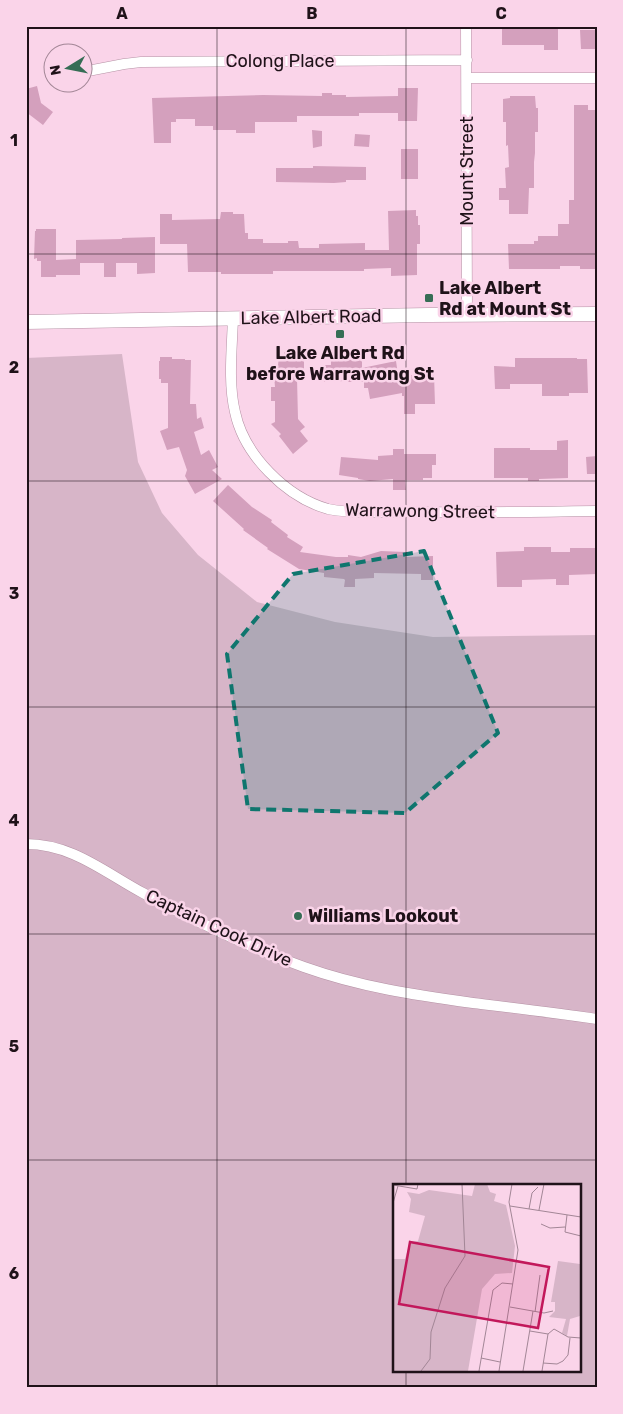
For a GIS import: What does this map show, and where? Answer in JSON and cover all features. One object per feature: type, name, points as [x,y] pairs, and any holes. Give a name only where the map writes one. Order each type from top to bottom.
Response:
[{"type":"main road","name":"Lake Albert Road","points":[[26,322],[597,314]]},
{"type":"street","name":"Mount Street","points":[[466,26],[467,315]]},
{"type":"street","name":"Colong Place","points":[[93,70],[141,62],[467,60]]},
{"type":"street","points":[[467,78],[597,78]]},
{"type":"street","name":"Warrawong Street","points":[[233,318],[232,388],[235,412],[242,432],[253,453],[268,472],[285,487],[306,500],[328,509],[353,512],[597,511]]},
{"type":"street","name":"Captain Cook Drive","points":[[26,844],[54,847],[77,855],[143,892],[238,941],[305,967],[348,981],[388,990],[597,1019]]},
{"type":"highlighted area","points":[[424,551],[498,733],[405,813],[248,809],[227,654],[293,574]]},
{"type":"shaded area","points":[[122,354],[138,462],[162,513],[198,555],[257,602],[335,622],[433,637],[597,635],[597,1388],[26,1388],[26,358]]},
{"type":"building","points":[[502,26],[558,26],[558,50],[544,50],[544,45],[502,45]]},
{"type":"building","points":[[580,30],[597,30],[597,49],[581,49]]},
{"type":"building","points":[[37,86],[41,103],[53,112],[43,125],[26,112],[26,89]]},
{"type":"building","points":[[398,88],[418,88],[417,121],[398,121],[398,113],[359,113],[359,116],[297,116],[297,122],[255,122],[255,133],[236,133],[236,130],[213,130],[213,126],[195,126],[195,119],[176,119],[176,122],[171,122],[171,143],[154,143],[152,98],[263,95],[322,96],[322,93],[346,95],[346,97],[398,96]]},
{"type":"building","points":[[510,96],[535,96],[536,108],[538,108],[538,132],[535,132],[534,188],[529,188],[528,214],[509,214],[509,200],[499,200],[499,188],[506,188],[505,168],[509,167],[508,145],[506,146],[506,122],[503,122],[503,99],[510,98]]},
{"type":"building","points":[[574,105],[588,105],[588,110],[597,110],[597,269],[580,269],[580,266],[560,266],[560,269],[509,269],[508,244],[534,244],[534,241],[538,241],[538,236],[558,236],[558,224],[569,224],[569,200],[574,200]]},
{"type":"building","points":[[312,130],[322,131],[322,146],[313,148]]},
{"type":"building","points":[[355,134],[370,135],[369,147],[354,146]]},
{"type":"building","points":[[401,149],[418,149],[418,179],[401,179]]},
{"type":"building","points":[[313,166],[366,167],[366,180],[346,180],[346,182],[334,183],[276,182],[276,168],[313,168]]},
{"type":"building","points":[[416,210],[418,225],[420,225],[420,244],[417,244],[417,275],[391,276],[391,268],[364,269],[364,271],[273,271],[273,274],[188,272],[187,244],[160,244],[160,214],[172,214],[172,220],[220,219],[221,212],[233,212],[233,214],[244,214],[245,233],[248,233],[248,239],[263,239],[263,243],[298,241],[299,248],[319,248],[319,244],[365,243],[365,250],[389,250],[388,211]]},
{"type":"building","points":[[36,229],[56,229],[56,260],[76,259],[76,240],[155,237],[155,273],[137,274],[137,263],[116,263],[116,277],[104,277],[104,263],[80,263],[80,275],[41,277],[41,261],[37,261],[37,258],[34,259]]},
{"type":"building","points":[[284,352],[298,352],[298,357],[304,357],[304,377],[297,378],[298,419],[305,427],[300,431],[308,441],[293,454],[279,436],[281,434],[271,424],[275,422],[275,401],[271,401],[271,387],[275,387],[274,375],[277,375],[279,356],[284,356]]},
{"type":"building","points":[[160,357],[191,360],[190,404],[196,404],[197,419],[201,417],[204,428],[194,432],[201,455],[209,450],[218,467],[212,470],[222,479],[195,494],[185,476],[187,470],[179,447],[167,450],[160,431],[168,428],[168,383],[161,383],[161,379],[159,379]]},
{"type":"building","points":[[362,358],[362,368],[396,361],[398,375],[434,375],[435,404],[415,404],[415,414],[404,414],[404,396],[402,396],[402,393],[370,399],[368,388],[364,388],[364,382],[324,382],[323,365],[331,365],[331,359]]},
{"type":"building","points":[[515,358],[587,359],[588,393],[569,393],[569,396],[542,396],[542,384],[510,384],[510,389],[495,389],[494,366],[515,367]]},
{"type":"building","points":[[568,440],[568,478],[528,481],[528,478],[494,478],[494,448],[557,450],[557,441]]},
{"type":"building","points":[[393,449],[404,449],[404,454],[436,454],[436,465],[432,465],[432,478],[405,480],[406,490],[393,490],[393,479],[370,481],[339,475],[341,457],[378,460],[378,456],[393,455]]},
{"type":"building","points":[[597,456],[597,474],[587,474],[586,457]]},
{"type":"building","points":[[228,485],[252,507],[272,520],[271,522],[288,535],[287,537],[303,547],[300,552],[336,557],[348,557],[348,555],[361,557],[381,551],[405,552],[405,557],[433,556],[433,580],[421,580],[421,574],[374,573],[374,578],[355,579],[355,587],[344,587],[344,579],[324,577],[324,573],[299,569],[267,549],[243,530],[213,501]]},
{"type":"building","points":[[524,547],[551,547],[551,552],[570,552],[570,548],[597,548],[597,574],[569,575],[569,585],[556,585],[556,579],[522,580],[522,587],[497,587],[496,552],[524,551]]},
{"type":"place","name":"Lake Albert Rd at Mount St","points":[[429,298]]},
{"type":"place","name":"Lake Albert Rd before Warrawong St","points":[[340,334]]},
{"type":"place","name":"Williams Lookout","points":[[298,916]]}]
